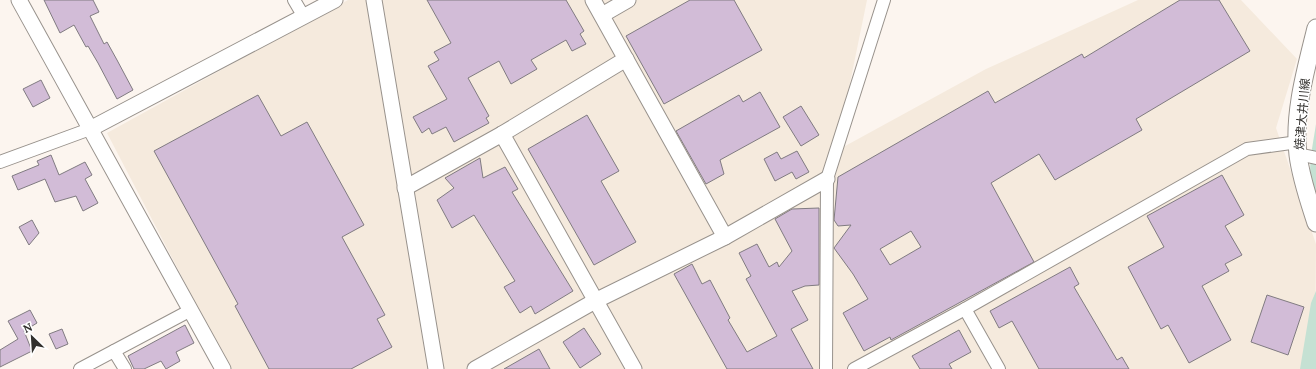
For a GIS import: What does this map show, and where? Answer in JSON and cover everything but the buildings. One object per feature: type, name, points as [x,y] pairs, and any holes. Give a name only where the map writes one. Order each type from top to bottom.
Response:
[{"type":"main road","name":"焼津大井川線","points":[[1316,28],[1302,84],[1298,148],[1303,183],[1316,223]]},
{"type":"street","points":[[294,0],[304,17]]},
{"type":"street","points":[[0,162],[90,129],[335,0]]},
{"type":"street","points":[[374,0],[436,369]]},
{"type":"street","points":[[593,0],[725,237]]},
{"type":"street","points":[[602,15],[628,0]]},
{"type":"street","points":[[826,369],[827,179],[884,0]]},
{"type":"street","points":[[20,2],[223,369]]},
{"type":"street","points":[[405,188],[502,134],[626,59]]},
{"type":"street","points":[[502,134],[634,369]]},
{"type":"street","points":[[854,369],[965,309],[1247,149],[1298,148],[1316,158]]},
{"type":"street","points":[[475,369],[595,301],[725,237],[827,179]]},
{"type":"street","points":[[965,309],[1000,369]]},
{"type":"street","points":[[80,369],[191,310]]},
{"type":"street","points":[[114,351],[125,369]]},
{"type":"shaded area","points":[[348,0],[867,0],[836,151],[986,69],[1138,0],[1241,0],[1297,59],[1276,128],[1316,244],[1315,369],[230,369],[107,133]]},
{"type":"green space","points":[[1316,124],[1316,204],[1311,185],[1310,164]]},
{"type":"green space","points":[[1316,291],[1316,369],[1300,369],[1311,303]]}]
